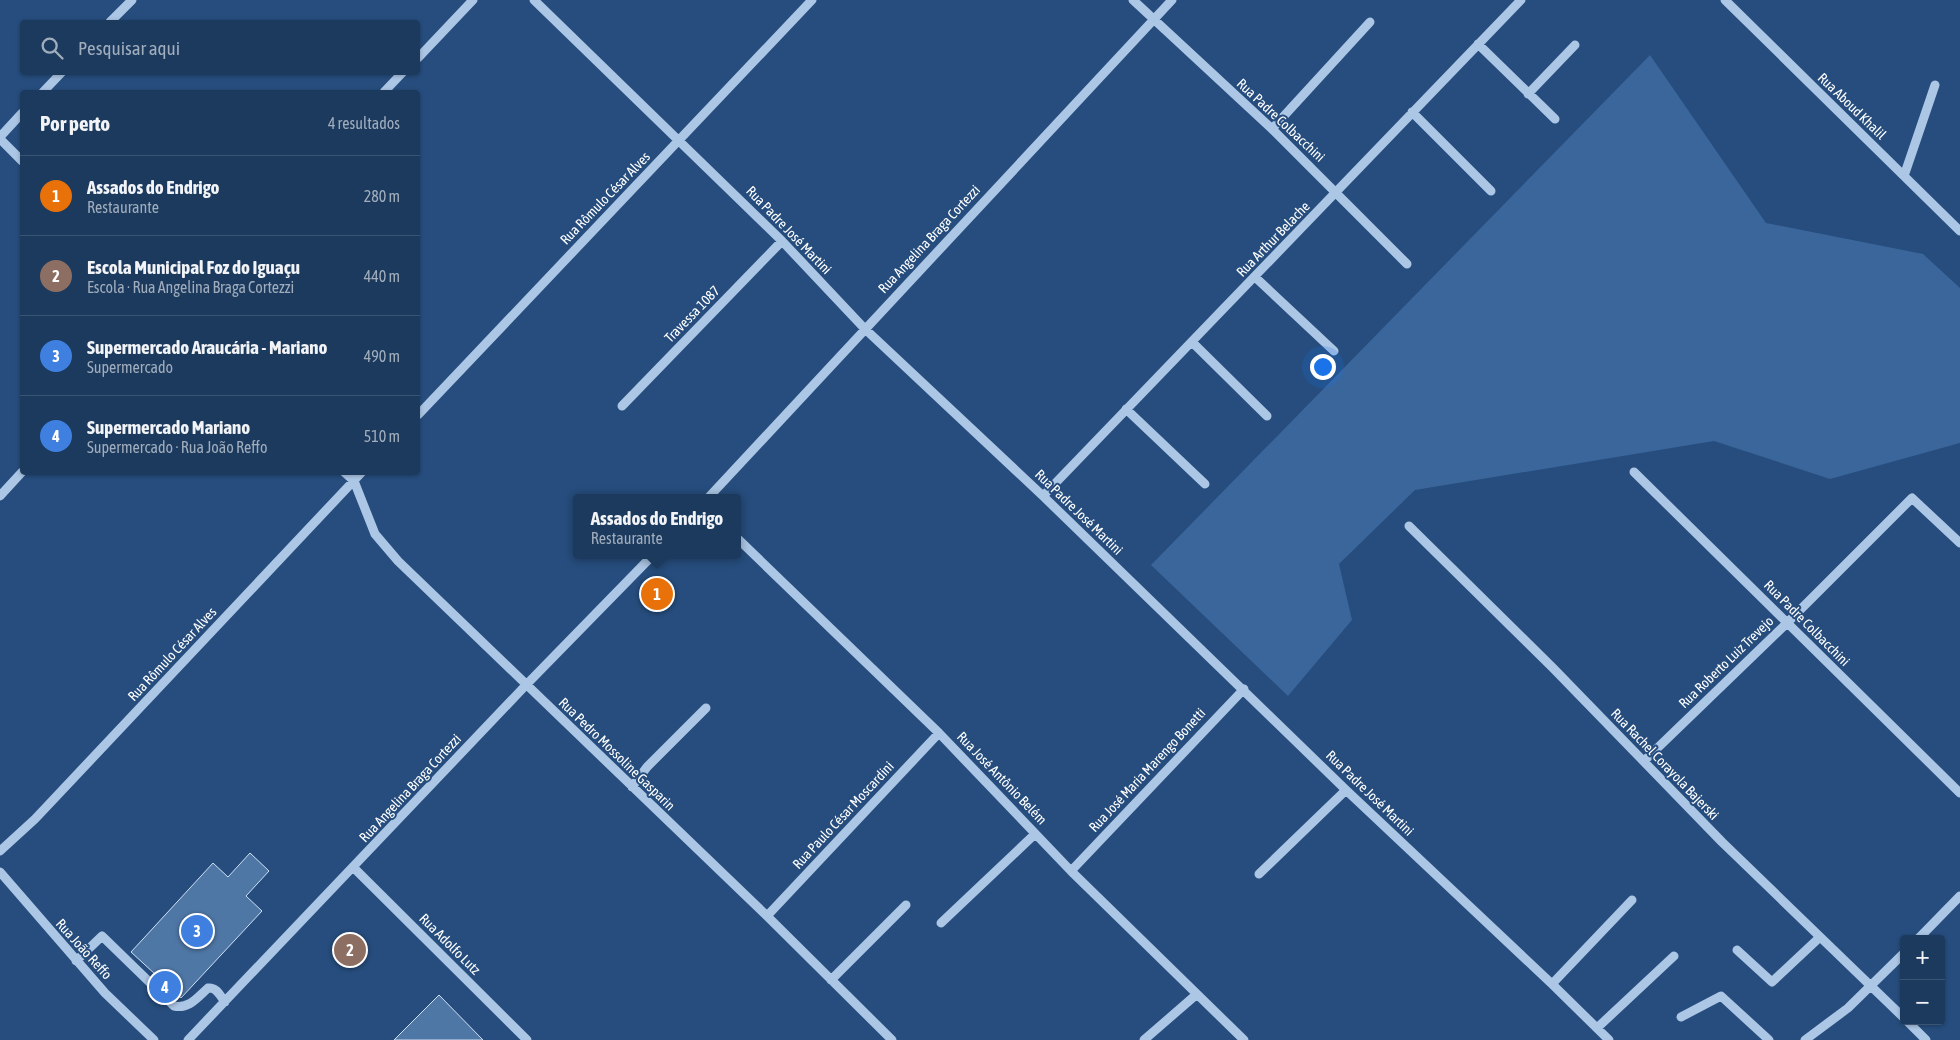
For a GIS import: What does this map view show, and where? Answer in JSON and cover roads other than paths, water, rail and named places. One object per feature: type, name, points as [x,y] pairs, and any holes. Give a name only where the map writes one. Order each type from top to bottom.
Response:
[{"type":"street","points":[[112,20],[132,0]]},
{"type":"street","points":[[420,56],[473,0]]},
{"type":"street","name":"Rua Padre José Martini","points":[[534,0],[782,241],[864,328],[1043,496],[1346,790],[1609,1040]]},
{"type":"street","name":"Rua Rômulo César Alves","points":[[420,412],[812,0]]},
{"type":"street","name":"Rua Padre Colbacchini","points":[[1133,0],[1272,129],[1407,264]]},
{"type":"street","name":"Rua Angelina Braga Cortezzi","points":[[712,494],[864,328],[1172,0]]},
{"type":"street","name":"Rua Arthur Belache","points":[[1043,496],[1521,0]]},
{"type":"street","name":"Rua Aboud Khalil","points":[[1725,0],[1960,231]]},
{"type":"street","points":[[1272,129],[1370,22]]},
{"type":"street","points":[[1478,44],[1555,119]]},
{"type":"street","points":[[1528,94],[1575,45]]},
{"type":"street","points":[[45,90],[59,75]]},
{"type":"street","points":[[386,90],[400,75]]},
{"type":"street","points":[[1904,176],[1935,85]]},
{"type":"street","points":[[1412,112],[1491,191]]},
{"type":"street","points":[[20,115],[0,138],[20,159]]},
{"type":"street","name":"Travessa 1087","points":[[622,406],[782,241]]},
{"type":"street","points":[[1255,277],[1334,351]]},
{"type":"street","points":[[1192,342],[1267,416]]},
{"type":"street","points":[[1126,408],[1205,484]]},
{"type":"street","name":"Rua Padre Colbacchini","points":[[1634,472],[1960,793]]},
{"type":"street","points":[[0,496],[20,474]]},
{"type":"street","name":"Rua Pedro Mossoline Gasparin","points":[[347,475],[354,482],[375,534],[398,562],[767,916],[892,1040]]},
{"type":"street","name":"Rua Rômulo César Alves","points":[[0,851],[35,819],[360,475]]},
{"type":"street","name":"Rua Roberto Luiz Trevejo","points":[[1644,762],[1912,498],[1960,543]]},
{"type":"street","name":"Rua Rachel Corayola Bajerski","points":[[1409,526],[1554,668],[1722,842],[1900,1014]]},
{"type":"street","name":"Rua José Antônio Belém","points":[[741,542],[939,733],[1071,871],[1244,1040]]},
{"type":"street","name":"Rua Angelina Braga Cortezzi","points":[[188,1040],[354,868],[526,685],[649,559]]},
{"type":"street","name":"Rua José Maria Marengo Bonetti","points":[[1071,871],[1244,689]]},
{"type":"street","points":[[632,786],[647,767],[706,708]]},
{"type":"street","name":"Rua Paulo César Moscardini","points":[[767,916],[939,733]]},
{"type":"street","points":[[1259,874],[1346,790]]},
{"type":"street","points":[[941,923],[1036,834]]},
{"type":"street","name":"Rua Adolfo Lutz","points":[[354,868],[527,1040]]},
{"type":"street","name":"Rua João Reffo","points":[[0,872],[105,993],[154,1040]]},
{"type":"street","points":[[1922,935],[1960,896]]},
{"type":"street","points":[[1552,984],[1632,900]]},
{"type":"street","points":[[831,980],[906,905]]},
{"type":"street","points":[[76,961],[102,936],[174,1006],[190,1005],[208,988],[216,990],[225,1002]]},
{"type":"street","points":[[1737,950],[1772,982],[1820,937]]},
{"type":"street","points":[[1597,1028],[1674,956]]},
{"type":"street","points":[[1805,1040],[1848,1008],[1900,957]]},
{"type":"street","points":[[1144,1040],[1197,994]]},
{"type":"street","points":[[1681,1017],[1722,996],[1769,1040]]},
{"type":"street","points":[[1911,1025],[1926,1040]]},
{"type":"place","name":"Assados do Endrigo","points":[[657,594]]},
{"type":"place","name":"Supermercado Araucária - Mariano","points":[[197,931]]},
{"type":"place","name":"Escola Municipal Foz do Iguaçu","points":[[350,950]]},
{"type":"place","name":"Supermercado Mariano","points":[[165,987]]}]
